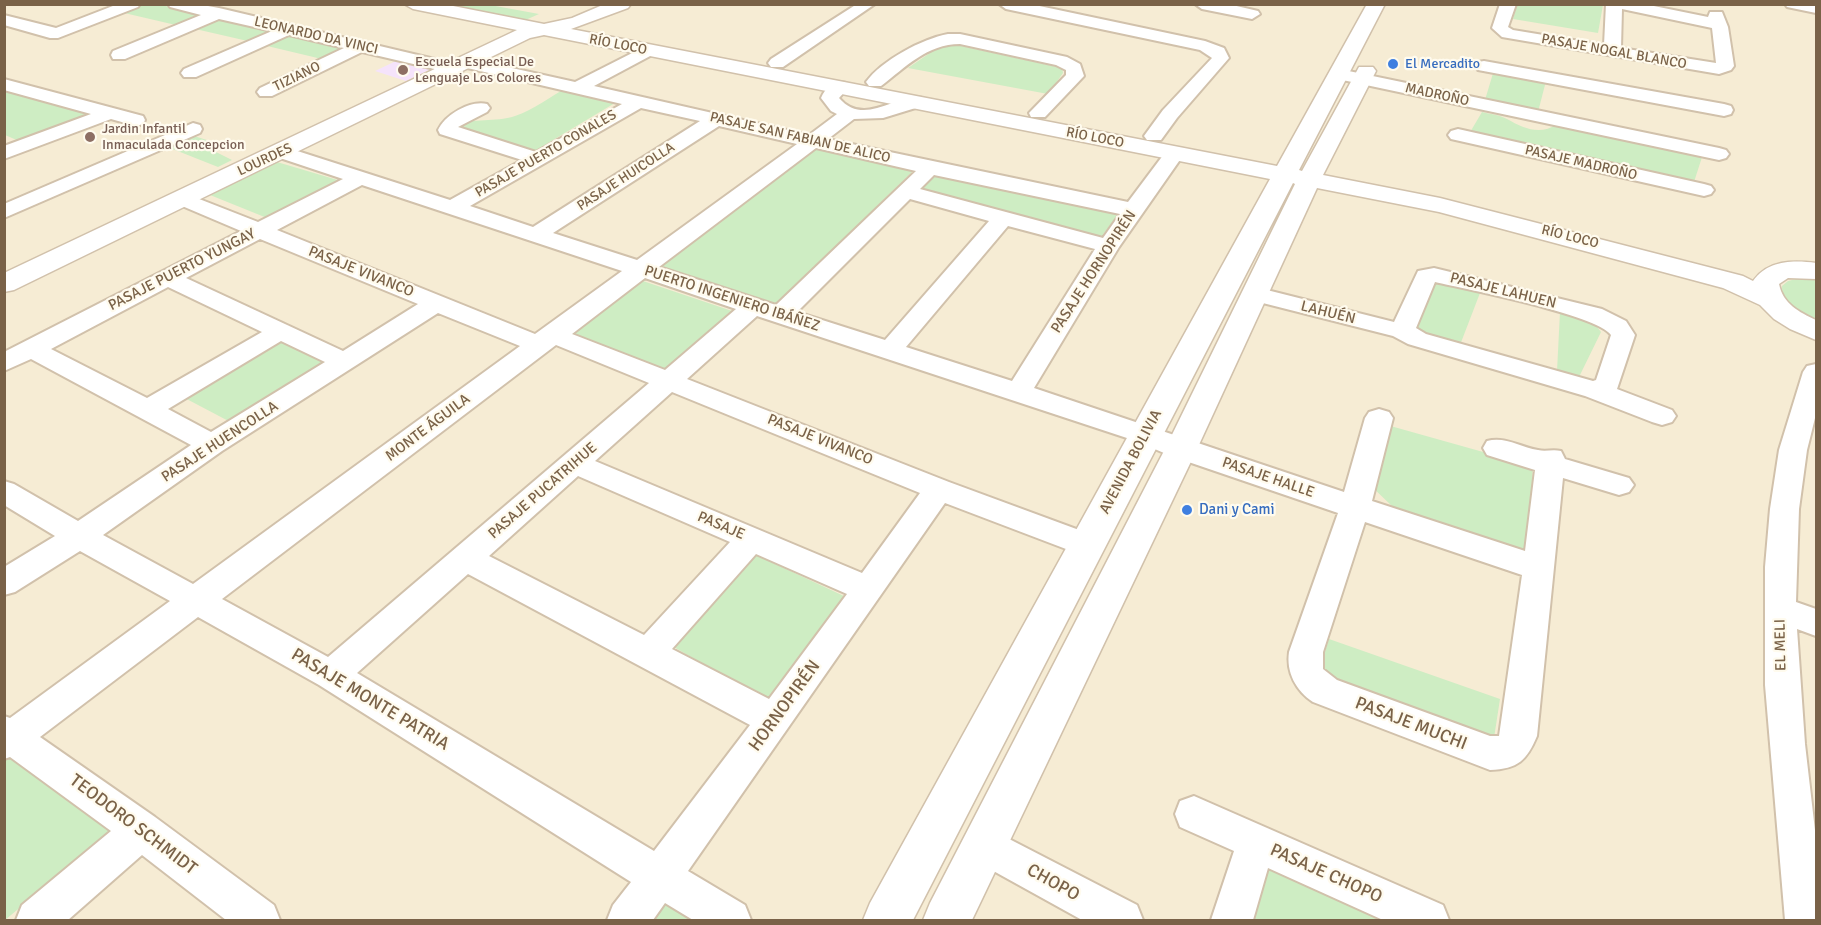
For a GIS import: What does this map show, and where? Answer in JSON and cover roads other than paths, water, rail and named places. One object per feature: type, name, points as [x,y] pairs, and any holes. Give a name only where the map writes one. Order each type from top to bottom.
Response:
[{"type":"street","points":[[8,13],[50,33],[58,33],[133,4]]},
{"type":"street","name":"LEONARDO DA VINCI","points":[[175,4],[462,66]]},
{"type":"street","points":[[119,55],[240,4]]},
{"type":"street","name":"RÍO LOCO","points":[[412,4],[541,23],[646,51],[840,87],[1174,154],[1301,172]]},
{"type":"street","name":"LOURDES","points":[[4,284],[462,66],[541,23],[622,4]]},
{"type":"street","points":[[777,63],[868,4]]},
{"type":"street","points":[[1006,4],[1205,46],[1218,52],[1221,58],[1219,61],[1170,114],[1154,135]]},
{"type":"street","points":[[1202,4],[1235,7],[1251,14]]},
{"type":"street","name":"AVENIDA BOLIVIA","points":[[947,921],[1181,449],[1255,294],[1339,74],[1376,4]]},
{"type":"street","points":[[1612,52],[1616,4]]},
{"type":"street","name":"PASAJE NOGAL BLANCO","points":[[1503,6],[1500,28],[1508,34],[1612,52],[1720,75],[1725,66],[1720,27],[1716,20],[1616,4]]},
{"type":"street","points":[[1792,4],[1816,8]]},
{"type":"street","name":"RÍO LOCO","points":[[580,13],[777,63],[1154,135],[1583,241],[1733,282],[1770,288],[1791,318],[1816,331]]},
{"type":"street","points":[[190,73],[288,30]]},
{"type":"street","points":[[875,82],[930,42],[941,39],[960,39],[1061,61],[1074,68],[1075,76],[1038,113]]},
{"type":"street","name":"TIZIANO","points":[[266,92],[361,46]]},
{"type":"street","points":[[580,87],[646,51]]},
{"type":"street","name":"AVENIDA BOLIVIA","points":[[887,921],[1146,434],[1301,172],[1362,80],[1372,58]]},
{"type":"street","name":"PASAJE MADROÑO","points":[[1485,61],[1724,106],[1719,154],[1702,197],[1456,142],[1472,102],[1485,61]]},
{"type":"street","name":"PASAJE SAN FABIAN DE ALICO","points":[[462,66],[580,87],[930,168],[1134,210]]},
{"type":"street","name":"MADROÑO","points":[[1339,74],[1719,154]]},
{"type":"street","points":[[4,84],[136,120]]},
{"type":"street","points":[[840,87],[832,93],[830,98],[839,109],[851,113],[885,113],[916,102]]},
{"type":"street","name":"PASAJE PUERTO CONALES","points":[[452,208],[640,100]]},
{"type":"street","points":[[481,108],[451,123],[447,130],[539,159]]},
{"type":"street","points":[[4,153],[110,113]]},
{"type":"street","name":"MONTE ÁGUILA","points":[[7,737],[197,599],[851,113]]},
{"type":"street","name":"PASAJE HUICOLLA","points":[[535,235],[717,119]]},
{"type":"street","points":[[4,212],[193,129]]},
{"type":"street","name":"PUERTO INGENIERO IBÁÑEZ","points":[[281,152],[1146,434],[1181,449]]},
{"type":"street","name":"PASAJE HORNOPIRÉN","points":[[1018,393],[1108,246],[1174,154]]},
{"type":"street","name":"PASAJE PUCATRIHUE","points":[[331,675],[670,380],[767,311],[907,192],[930,168]]},
{"type":"street","name":"PASAJE PUERTO YUNGAY","points":[[4,363],[360,178]]},
{"type":"street","points":[[907,192],[1108,246]]},
{"type":"street","name":"PASAJE VIVANCO","points":[[182,199],[437,303],[670,380],[939,489],[1087,545]]},
{"type":"street","points":[[889,351],[1003,218]]},
{"type":"street","points":[[1770,288],[1788,270],[1816,270]]},
{"type":"street","name":"PASAJE LAHUEN","points":[[1402,331],[1426,276],[1434,274],[1593,314],[1617,326],[1623,335],[1607,386],[1594,390]]},
{"type":"street","points":[[168,278],[346,362]]},
{"type":"street","name":"LAHUÉN","points":[[1255,294],[1402,331]]},
{"type":"street","name":"PASAJE HUENCOLLA","points":[[4,583],[79,536],[212,444],[437,303]]},
{"type":"street","points":[[1402,331],[1417,339],[1594,390],[1662,416]]},
{"type":"street","points":[[147,410],[279,332]]},
{"type":"street","points":[[30,349],[212,444]]},
{"type":"street","name":"EL MELI","points":[[1806,921],[1782,695],[1781,540],[1805,452],[1816,372]]},
{"type":"street","name":"PASAJE MUCHI","points":[[1379,418],[1355,508],[1306,652],[1304,660],[1308,677],[1325,691],[1491,753],[1510,751],[1519,736],[1550,461]]},
{"type":"street","points":[[1497,448],[1550,461],[1619,485]]},
{"type":"street","name":"PASAJE HALLE","points":[[1181,449],[1355,508]]},
{"type":"street","name":"PASAJE","points":[[574,463],[868,589]]},
{"type":"street","name":"HORNOPIRÉN","points":[[628,921],[775,720],[939,489]]},
{"type":"street","name":"PASAJE MONTE PATRIA","points":[[4,490],[79,536],[197,599],[331,675],[730,921]]},
{"type":"street","points":[[1355,508],[1538,568]]},
{"type":"street","points":[[648,653],[751,539]]},
{"type":"street","points":[[466,558],[775,720]]},
{"type":"street","points":[[1780,609],[1816,623]]},
{"type":"street","name":"TEODORO SCHMIDT","points":[[7,737],[141,830],[259,921]]},
{"type":"street","name":"PASAJE CHOPO","points":[[1194,814],[1428,921]]},
{"type":"street","points":[[38,921],[141,830]]},
{"type":"street","name":"PASAJE CHOPO","points":[[1232,921],[1256,843]]},
{"type":"street","name":"CHOPO","points":[[984,844],[1122,921]]},
{"type":"place","name":"El Mercadito","points":[[1393,64]]},
{"type":"place","name":"Escuela Especial De Lenguaje Los Colores","points":[[403,70]]},
{"type":"place","name":"Jardin Infantil Inmaculada Concepcion","points":[[90,137]]},
{"type":"place","name":"Dani y Cami","points":[[1187,510]]}]
